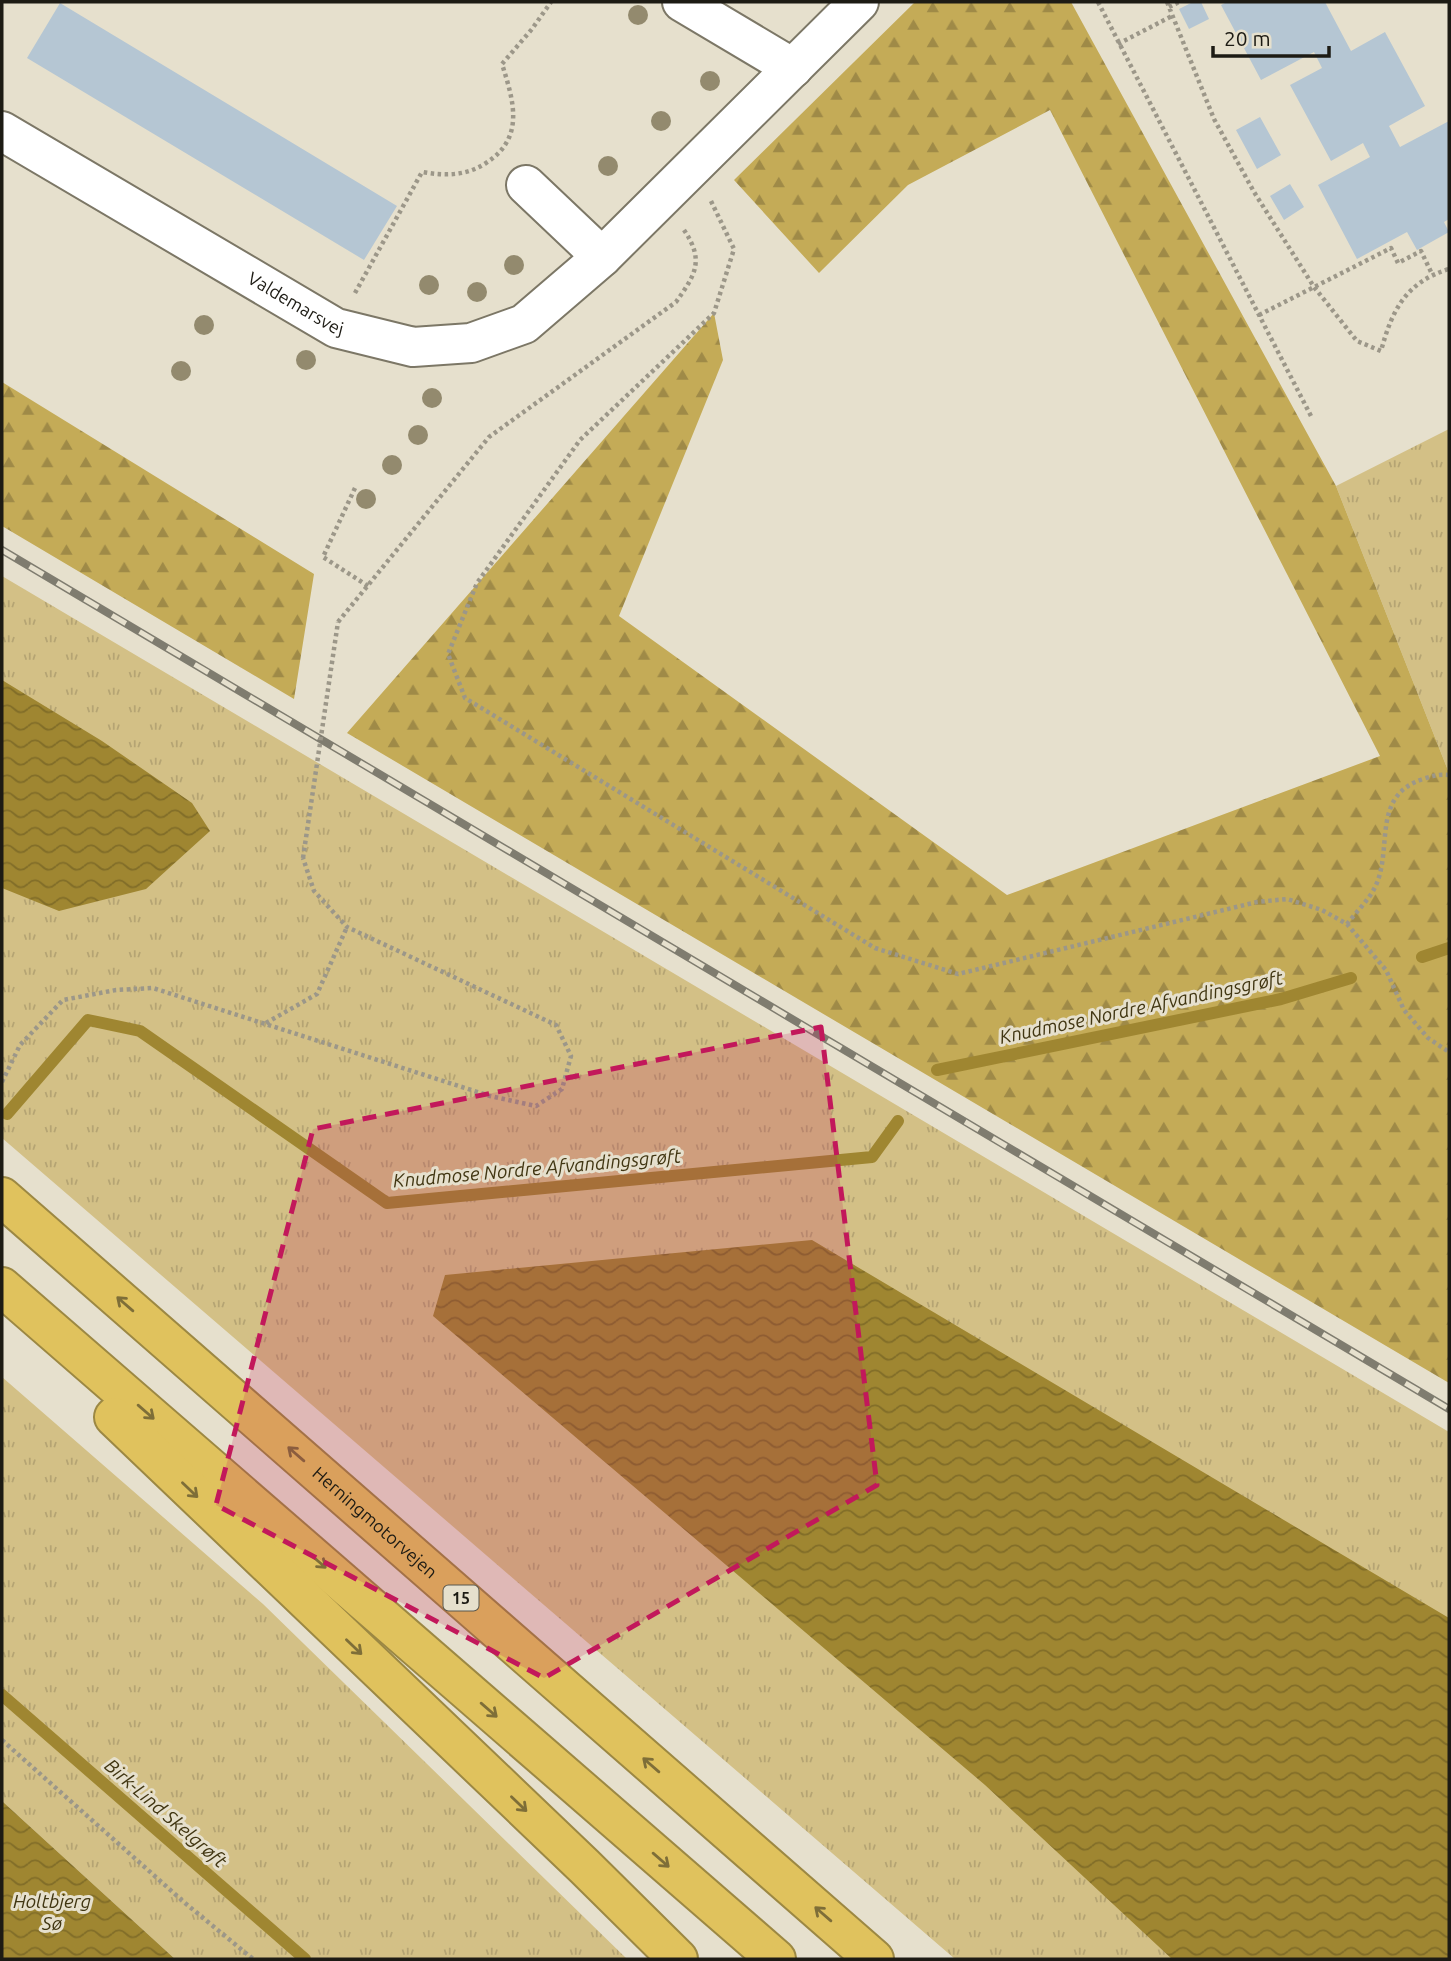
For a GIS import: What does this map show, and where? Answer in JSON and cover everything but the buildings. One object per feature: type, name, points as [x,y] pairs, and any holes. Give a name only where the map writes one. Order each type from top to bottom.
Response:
[{"type":"highway","name":"Herningmotorvejen","points":[[2,1197],[874,1959]]},
{"type":"highway","points":[[2,1287],[776,1959]]},
{"type":"highway","points":[[2,1304],[22,1328],[678,1959]]},
{"type":"street","points":[[682,2],[793,68]]},
{"type":"street","name":"Valdemarsvej","points":[[2,131],[335,328],[413,347],[471,344],[524,324],[602,257],[859,2]]},
{"type":"street","points":[[526,185],[602,257]]},
{"type":"path","points":[[335,328],[422,172],[453,174],[470,171],[497,156],[506,146],[513,120],[512,104],[502,64],[551,2]]},
{"type":"path","points":[[1098,2],[1312,418]]},
{"type":"path","points":[[1179,2],[1168,4],[1214,119],[1254,192],[1314,287],[1357,341],[1381,351],[1389,320],[1407,293],[1433,274],[1449,269]]},
{"type":"path","points":[[1118,44],[1172,16]]},
{"type":"path","points":[[695,165],[734,249],[714,313],[580,440],[477,583],[447,654],[465,698],[874,948],[958,974],[1257,902],[1287,899],[1322,910],[1348,924],[1386,971],[1405,1010],[1428,1038],[1449,1052]]},
{"type":"path","points":[[2,1082],[20,1045],[63,1000],[116,990],[153,988],[490,1096],[536,1106],[562,1089],[571,1056],[556,1026],[346,927],[314,891],[303,858],[338,622],[489,437],[676,302],[695,275],[694,245],[662,198]]},
{"type":"path","points":[[1259,315],[1391,248],[1398,263],[1421,251],[1433,274]]},
{"type":"path","points":[[355,488],[323,557],[368,586]]},
{"type":"path","points":[[1348,924],[1376,886],[1386,823],[1395,799],[1408,784],[1440,774],[1449,775]]},
{"type":"path","points":[[265,1024],[317,994],[346,927]]},
{"type":"path","points":[[2,1740],[185,1903],[253,1959]]},
{"type":"highlighted area","points":[[821,1027],[877,1485],[544,1678],[216,1505],[313,1129]]},
{"type":"green space","points":[[915,2],[1071,2],[1336,486],[1449,773],[1449,1383],[347,733],[714,313],[723,360],[619,616],[1007,895],[1380,756],[1050,110],[908,185],[819,273],[734,180]]},
{"type":"green space","points":[[2,382],[314,574],[294,699],[2,526]]},
{"type":"green space","points":[[1449,429],[1449,773],[1336,486]]},
{"type":"green space","points":[[2,576],[1449,1432],[1449,1959],[955,1959],[2,1138]]},
{"type":"green space","points":[[2,1377],[263,1604],[627,1959],[175,1959],[2,1801]]},
{"type":"water","points":[[2,680],[102,741],[192,803],[210,831],[146,889],[59,911],[2,888]]},
{"type":"water","points":[[812,1240],[1449,1618],[1449,1959],[1172,1959],[985,1785],[433,1316],[445,1275]]},
{"type":"water","name":"Holtbjerg Sø","points":[[2,1801],[175,1959],[2,1959]]},
{"type":"waterway","name":"Knudmose Nordre Afvandingsgrøft","points":[[1422,957],[1449,948]]},
{"type":"waterway","name":"Knudmose Nordre Afvandingsgrøft","points":[[937,1070],[1281,999],[1351,978]]},
{"type":"waterway","name":"Knudmose Nordre Afvandingsgrøft","points":[[7,1114],[88,1020],[140,1031],[387,1203],[872,1157],[898,1121]]},
{"type":"waterway","name":"Birk-Lind Skelgrøft","points":[[2,1695],[305,1959]]},
{"type":"railway","points":[[2,550],[1449,1409]]}]
